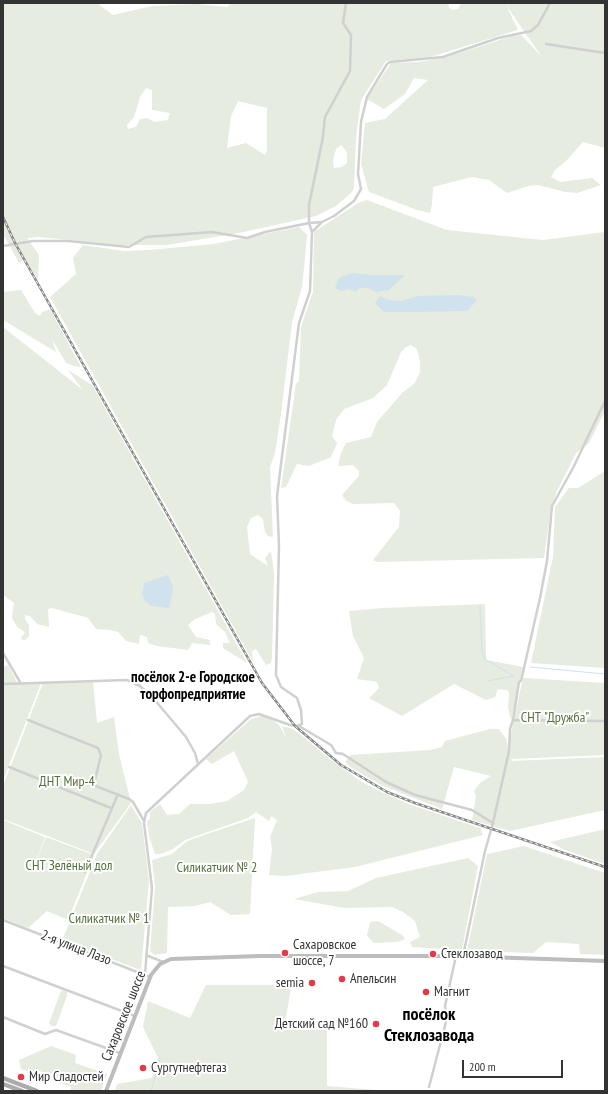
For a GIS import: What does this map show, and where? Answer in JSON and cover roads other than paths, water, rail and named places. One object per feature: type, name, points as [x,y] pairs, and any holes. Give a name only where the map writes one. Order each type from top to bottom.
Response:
[{"type":"main road","name":"Сахаровское шоссе","points":[[106,1091],[150,977],[155,969],[164,962],[173,959],[463,956],[605,961]]},
{"type":"main road","points":[[3,1078],[37,1091]]},
{"type":"main road","points":[[3,1084],[22,1091]]},
{"type":"street","points":[[299,726],[302,724],[302,719],[297,698],[281,687],[276,675],[279,546],[277,496],[299,323],[310,291],[312,232],[309,223],[309,205],[323,136],[325,117],[350,71],[351,35],[343,23],[346,3]]},
{"type":"street","points":[[312,232],[322,222],[346,209],[354,202],[361,189],[358,174],[361,122],[367,97],[386,64],[390,62],[443,56],[498,38],[530,31],[538,25],[550,3]]},
{"type":"street","points":[[546,44],[605,53]]},
{"type":"street","points":[[3,246],[33,240],[68,241],[129,247],[146,236],[212,232],[247,238],[265,232],[309,223],[322,222]]},
{"type":"street","points":[[463,956],[481,866],[493,823],[509,751],[510,729],[514,720],[519,682],[522,678],[540,598],[552,506],[573,468],[605,401]]},
{"type":"street","points":[[3,653],[20,682]]},
{"type":"street","points":[[3,684],[20,682],[127,680],[140,686],[154,699],[186,737],[196,753],[198,764]]},
{"type":"street","points":[[145,974],[152,888],[144,821],[146,813],[252,715],[262,714],[290,725],[299,726],[331,745],[336,753],[343,754],[386,782],[415,795],[472,810],[493,823]]},
{"type":"street","points":[[28,720],[98,748],[101,755],[94,784],[133,802],[144,821]]},
{"type":"street","points":[[514,720],[605,722]]},
{"type":"street","points":[[9,767],[111,808]]},
{"type":"street","points":[[85,872],[118,794]]},
{"type":"street","name":"2-я улица Лазо","points":[[3,920],[150,977]]},
{"type":"street","points":[[146,954],[164,962]]},
{"type":"street","points":[[428,1087],[446,1018],[445,1006],[456,956]]},
{"type":"street","points":[[3,966],[134,1016]]},
{"type":"street","points":[[3,1017],[45,1034],[56,1030],[120,1053]]},
{"type":"water","points":[[352,273],[371,275],[405,275],[389,290],[376,292],[368,288],[360,288],[355,292],[350,289],[341,291],[335,288],[339,278]]},
{"type":"water","points":[[459,295],[473,297],[477,300],[467,311],[384,312],[375,303],[380,296],[389,300],[402,301],[417,296]]},
{"type":"water","points":[[168,575],[173,587],[170,606],[168,608],[152,606],[145,601],[142,594],[144,583]]},
{"type":"waterway","points":[[480,606],[482,652],[485,659],[514,676],[488,681]]},
{"type":"waterway","points":[[530,667],[605,674]]},
{"type":"waterway","points":[[151,1091],[160,1059]]},
{"type":"railway","points":[[3,217],[15,243],[262,683],[295,726],[341,765],[387,792],[415,803],[605,867]]},
{"type":"place","name":"Сахаровское шоссе, 7","points":[[285,953]]},
{"type":"place","name":"Стеклозавод","points":[[433,954]]},
{"type":"place","name":"Апельсин","points":[[342,979]]},
{"type":"place","name":"semia","points":[[312,983]]},
{"type":"place","name":"Магнит","points":[[426,992]]},
{"type":"place","name":"Детский сад №160","points":[[376,1024]]},
{"type":"place","name":"Сургутнефтегаз","points":[[143,1068]]},
{"type":"place","name":"Мир Сладостей","points":[[21,1077]]},
{"type":"district","name":"посёлок 2-е Городское торфопредприятие","points":[[193,686]]},
{"type":"district","name":"посёлок Стеклозавода","points":[[429,1025]]},
{"type":"park label","name":"СНТ \"Дружба\"","points":[[555,718]]},
{"type":"park label","name":"ДНТ Мир-4","points":[[67,782]]},
{"type":"park label","name":"СНТ Зелёный дол","points":[[69,866]]},
{"type":"park label","name":"Силикатчик № 2","points":[[217,868]]},
{"type":"park label","name":"Силикатчик № 1","points":[[109,919]]}]
